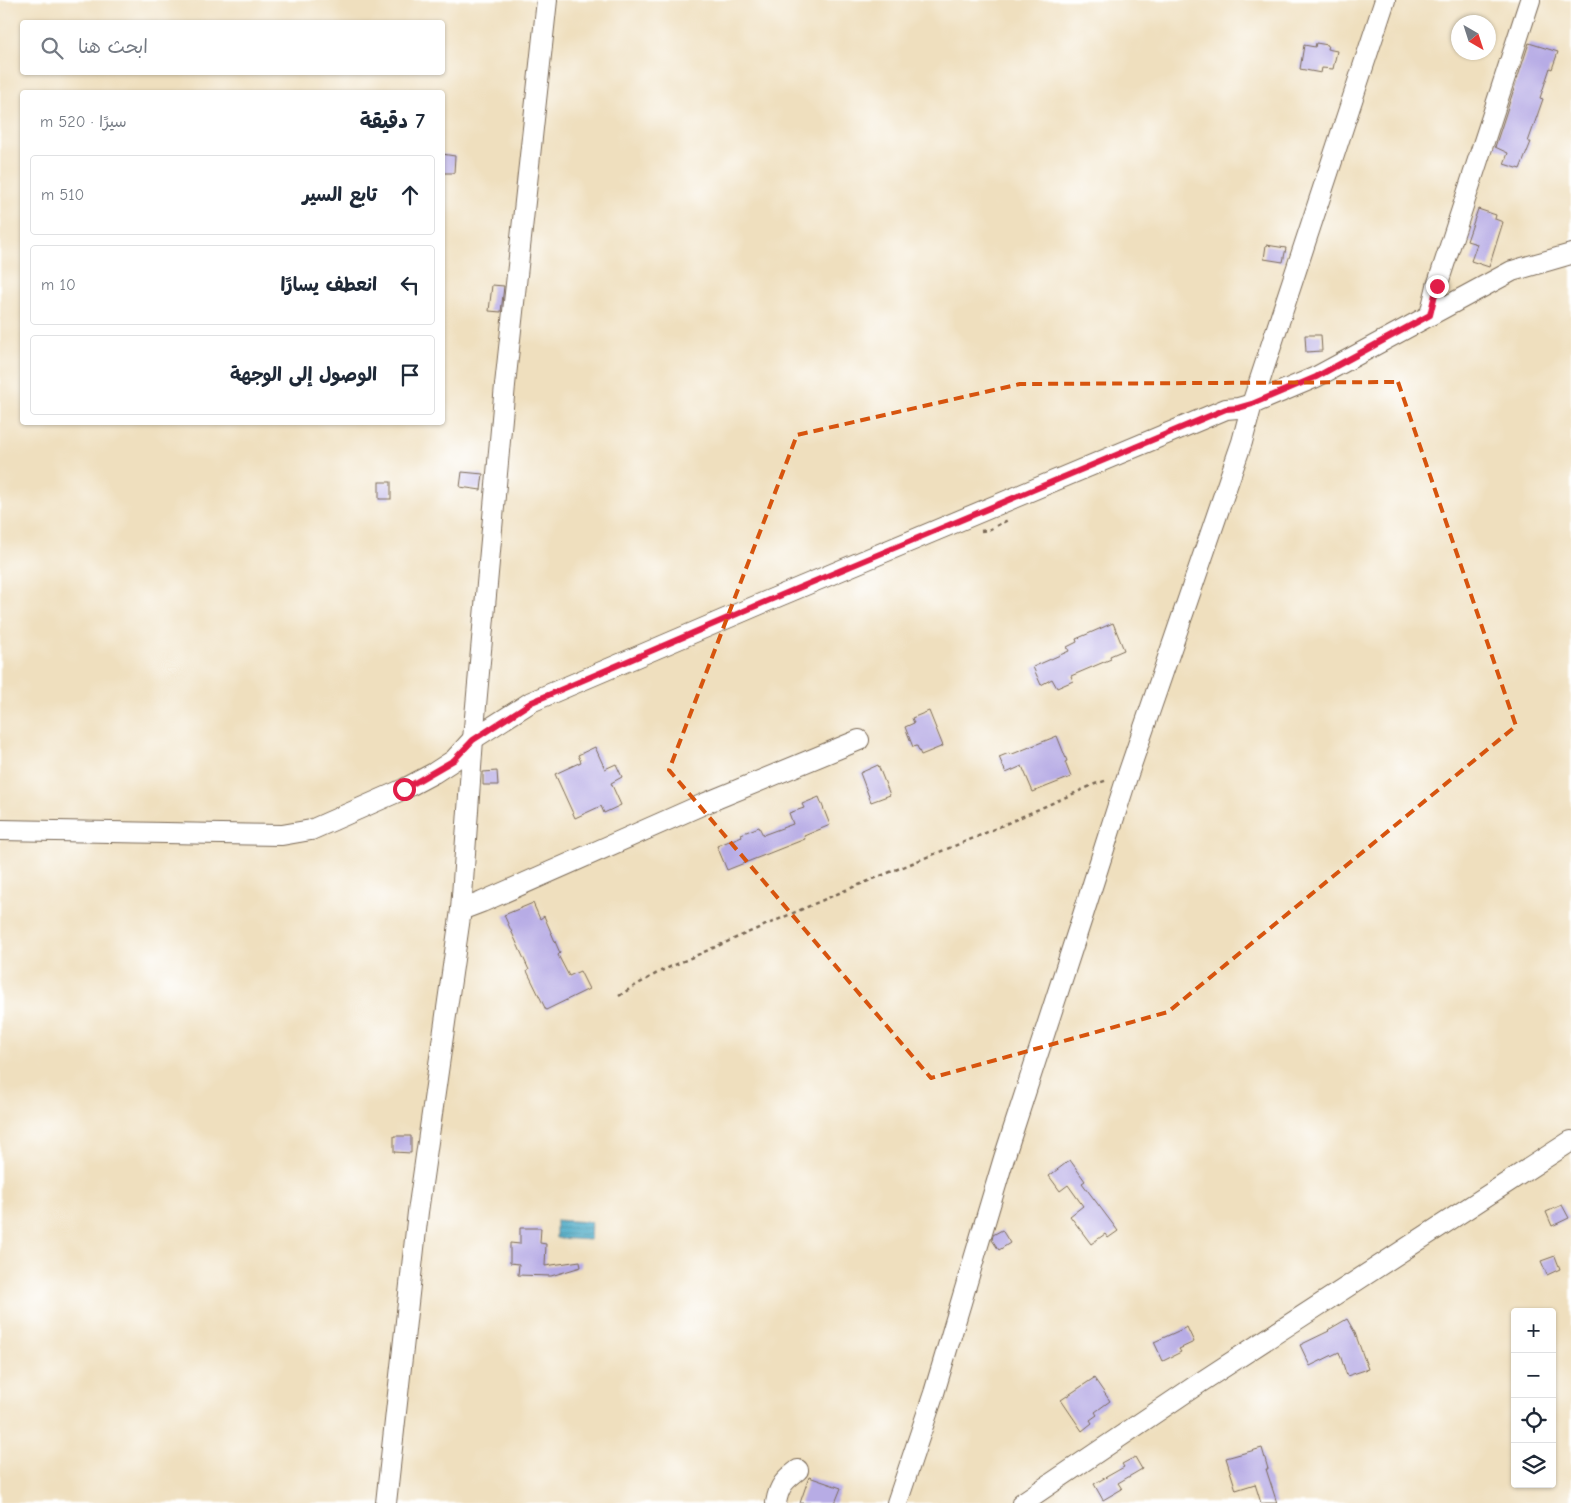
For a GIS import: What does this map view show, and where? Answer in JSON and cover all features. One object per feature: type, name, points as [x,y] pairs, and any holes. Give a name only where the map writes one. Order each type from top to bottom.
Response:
[{"type":"street","points":[[386,1503],[418,1212],[461,910],[473,740],[505,385],[547,0]]},
{"type":"street","points":[[897,1503],[934,1393],[1004,1158],[1127,777],[1242,442],[1252,404],[1385,0]]},
{"type":"street","points":[[1430,315],[1437,286],[1530,0]]},
{"type":"street","points":[[0,830],[282,835],[312,830],[404,789],[434,773],[454,760],[473,740],[532,702],[729,617],[1226,409],[1252,404],[1316,377],[1512,271],[1571,254]]},
{"type":"street","points":[[461,910],[706,803],[859,740]]},
{"type":"street","points":[[1022,1503],[1201,1382],[1571,1141]]},
{"type":"street","points":[[776,1503],[783,1482],[798,1470]]},
{"type":"path","points":[[619,996],[661,972],[798,911],[974,838],[1096,784],[1117,777],[1127,777]]},
{"type":"highlighted area","points":[[1398,382],[1516,726],[1168,1012],[931,1078],[669,770],[797,435],[1020,384]]},
{"type":"water","points":[[556,1220],[591,1222],[590,1240],[556,1238]]},
{"type":"building","points":[[1316,43],[1328,45],[1327,49],[1337,51],[1333,69],[1322,68],[1321,73],[1300,69],[1304,45],[1315,47]]},
{"type":"building","points":[[1529,43],[1558,52],[1552,69],[1550,68],[1540,98],[1543,99],[1528,142],[1531,142],[1520,169],[1504,164],[1508,153],[1495,147]]},
{"type":"building","points":[[445,154],[455,156],[454,173],[445,173]]},
{"type":"building","points":[[1478,209],[1496,215],[1495,219],[1503,222],[1489,267],[1471,261],[1477,244],[1467,241]]},
{"type":"building","points":[[1266,245],[1286,248],[1283,262],[1264,259]]},
{"type":"building","points":[[492,285],[504,286],[501,312],[489,311]]},
{"type":"building","points":[[1305,335],[1321,335],[1322,351],[1306,352]]},
{"type":"building","points":[[462,472],[483,474],[481,490],[460,487]]},
{"type":"building","points":[[379,482],[391,482],[391,499],[379,499]]},
{"type":"building","points":[[1113,623],[1124,650],[1110,656],[1111,659],[1071,676],[1073,681],[1057,688],[1052,679],[1041,685],[1033,667],[1069,651],[1067,647],[1077,642],[1076,639]]},
{"type":"building","points":[[929,711],[943,746],[921,755],[917,746],[913,747],[905,727],[914,723],[912,718]]},
{"type":"building","points":[[1057,736],[1071,777],[1033,792],[1022,766],[1006,773],[999,757],[1009,753],[1010,755]]},
{"type":"building","points":[[595,747],[605,769],[616,764],[622,777],[611,783],[621,805],[604,813],[601,806],[575,818],[555,774],[581,762],[578,755]]},
{"type":"building","points":[[878,765],[890,795],[871,802],[860,773]]},
{"type":"building","points":[[497,771],[498,785],[483,785],[483,772]]},
{"type":"building","points":[[819,797],[830,825],[804,836],[805,839],[727,870],[717,846],[759,827],[763,835],[793,824],[789,813],[804,808],[802,804]]},
{"type":"building","points":[[533,903],[540,919],[544,916],[560,953],[558,955],[569,976],[580,971],[589,989],[546,1010],[527,971],[529,970],[504,915]]},
{"type":"building","points":[[394,1136],[411,1136],[411,1153],[394,1152]]},
{"type":"building","points":[[1070,1160],[1085,1181],[1082,1183],[1118,1231],[1108,1238],[1105,1234],[1091,1244],[1070,1216],[1083,1206],[1068,1185],[1060,1191],[1049,1176]]},
{"type":"building","points":[[1562,1205],[1569,1218],[1552,1226],[1546,1212]]},
{"type":"building","points":[[520,1228],[541,1228],[540,1243],[546,1244],[545,1266],[580,1261],[581,1267],[551,1276],[518,1275],[519,1264],[510,1263],[510,1243],[520,1244]]},
{"type":"building","points":[[1002,1230],[1010,1243],[999,1250],[992,1240],[993,1235]]},
{"type":"building","points":[[1555,1256],[1560,1269],[1547,1275],[1541,1261]]},
{"type":"building","points":[[1347,1319],[1355,1333],[1368,1369],[1347,1376],[1339,1352],[1310,1366],[1300,1345],[1329,1331]]},
{"type":"building","points":[[1187,1327],[1194,1342],[1179,1349],[1181,1352],[1163,1361],[1154,1342]]},
{"type":"building","points":[[1094,1378],[1110,1401],[1095,1412],[1097,1415],[1090,1420],[1092,1423],[1082,1431],[1061,1400]]},
{"type":"building","points":[[1262,1448],[1268,1469],[1266,1469],[1277,1503],[1261,1503],[1255,1484],[1236,1490],[1226,1458]]},
{"type":"building","points":[[1135,1457],[1142,1469],[1118,1483],[1122,1489],[1103,1500],[1094,1484],[1124,1467],[1122,1464]]},
{"type":"building","points":[[809,1477],[841,1488],[835,1503],[800,1503]]},
{"type":"route","points":[[404,789],[454,760],[473,740],[532,702],[765,602],[1226,409],[1252,404],[1316,377],[1430,315],[1437,286]]}]
